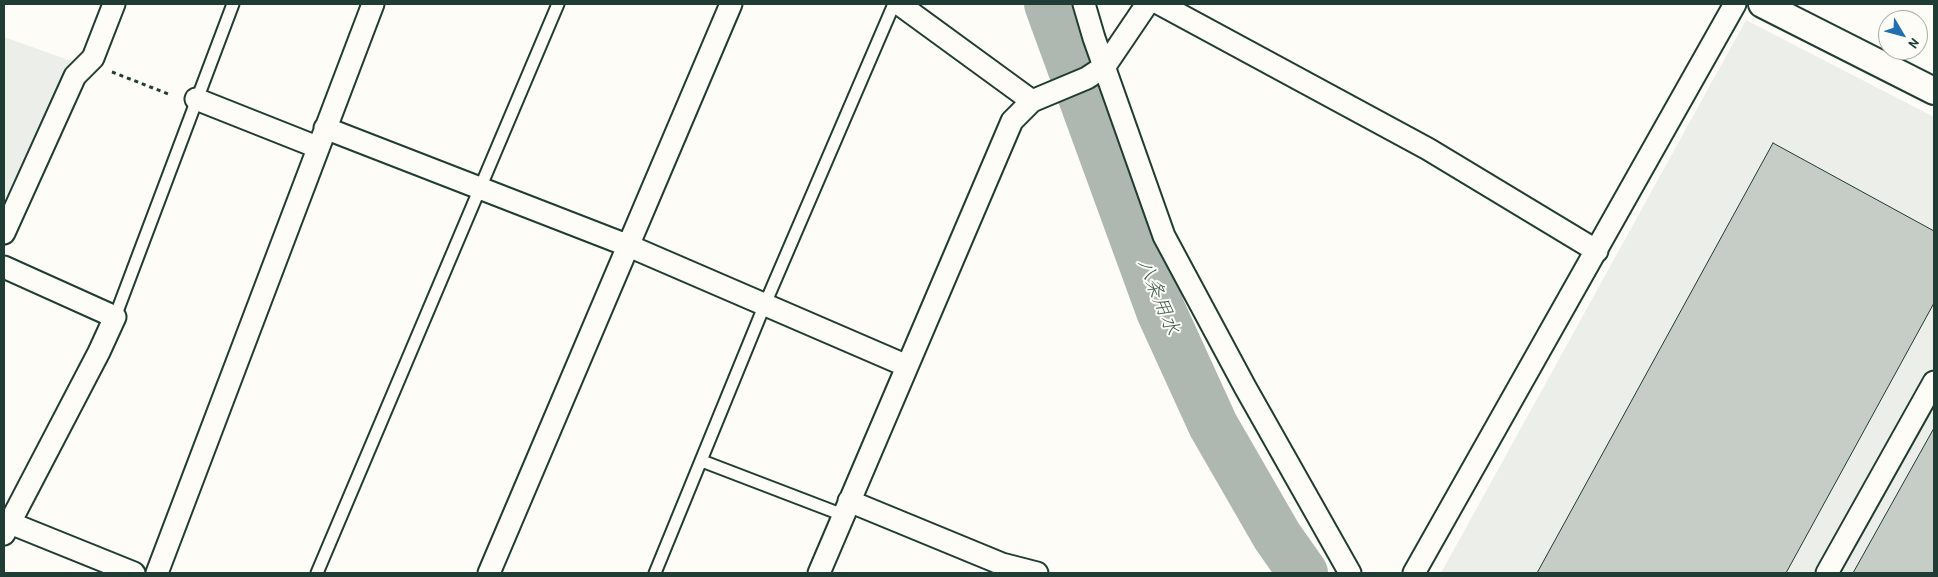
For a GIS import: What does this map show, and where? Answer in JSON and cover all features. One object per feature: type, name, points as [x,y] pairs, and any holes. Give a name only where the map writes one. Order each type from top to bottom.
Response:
[{"type":"street","points":[[4,233],[75,76],[93,58],[114,4]]},
{"type":"street","points":[[156,573],[373,4]]},
{"type":"street","points":[[489,573],[731,4]]},
{"type":"street","points":[[899,4],[1032,101]]},
{"type":"street","points":[[1084,4],[1164,236],[1245,387],[1350,573]]},
{"type":"street","points":[[819,573],[1012,121],[1032,101],[1087,78],[1105,66],[1147,4]]},
{"type":"street","points":[[1160,4],[1428,149],[1597,251]]},
{"type":"street","points":[[1414,573],[1735,4]]},
{"type":"street","points":[[1762,4],[1934,91]]},
{"type":"street","points":[[196,100],[321,137],[479,188],[628,246],[907,366]]},
{"type":"street","points":[[4,267],[115,317],[99,352],[7,529],[134,573]]},
{"type":"street","points":[[1827,573],[1934,382]]},
{"type":"street","points":[[846,508],[998,570],[1017,567],[1037,573]]},
{"type":"lane","points":[[115,317],[233,4]]},
{"type":"lane","points":[[317,573],[558,4]]},
{"type":"lane","points":[[655,573],[765,304],[894,4]]},
{"type":"lane","points":[[702,462],[846,508]]},
{"type":"path","points":[[93,58],[100,67],[184,100],[196,100]]},
{"type":"shaded area","points":[[1746,20],[1934,117],[1934,573],[1441,573]]},
{"type":"shaded area","points":[[4,37],[71,61],[4,207]]},
{"type":"building","points":[[1773,143],[1934,231],[1934,303],[1786,573],[1537,573]]},
{"type":"building","points":[[1934,428],[1934,573],[1853,573]]},
{"type":"waterway","name":"八条用水","points":[[1049,4],[1161,311],[1213,425],[1277,536],[1303,573]]}]
